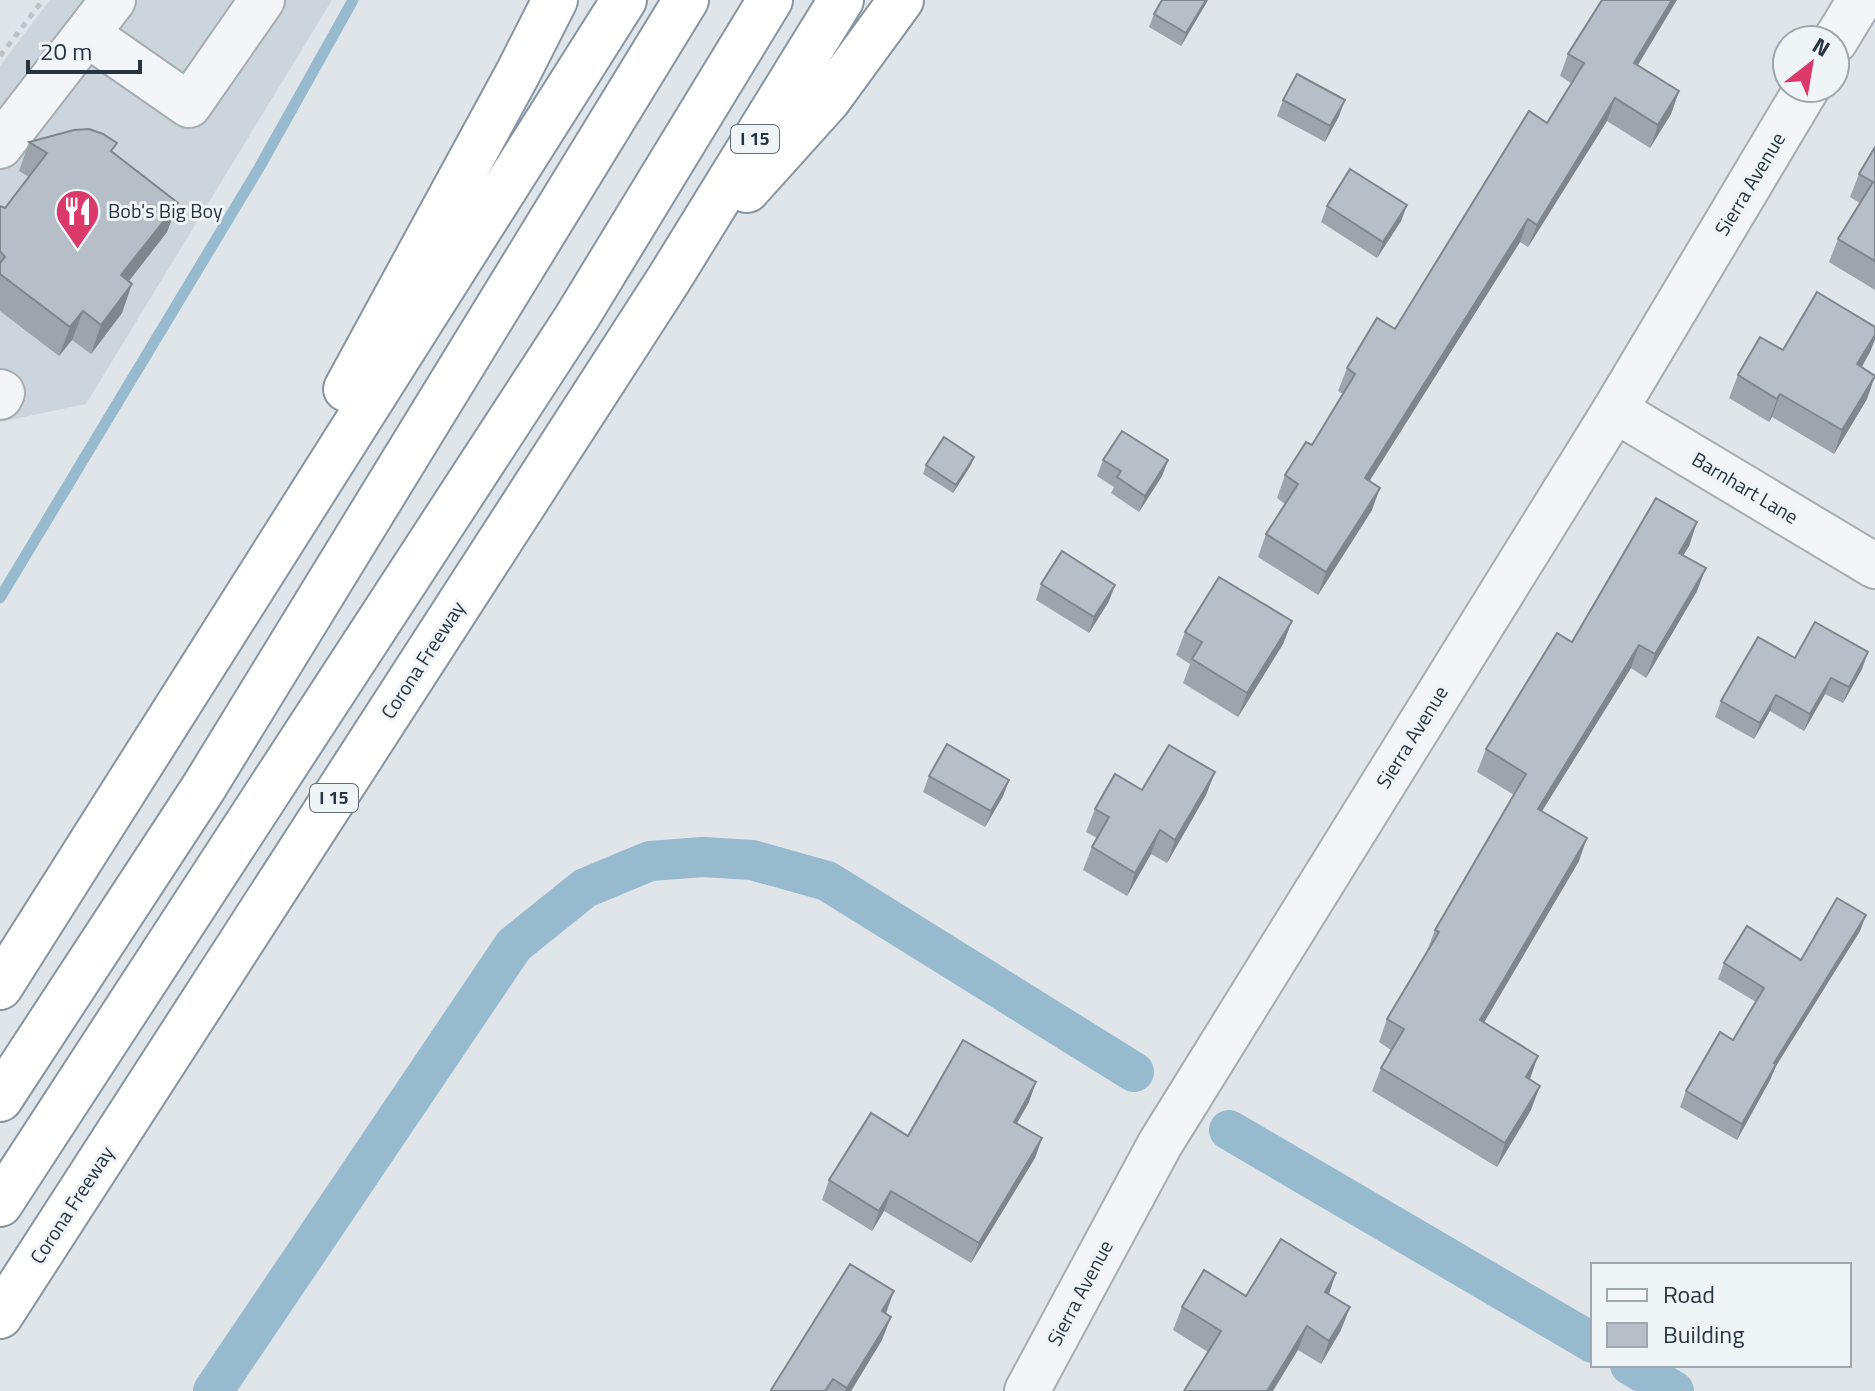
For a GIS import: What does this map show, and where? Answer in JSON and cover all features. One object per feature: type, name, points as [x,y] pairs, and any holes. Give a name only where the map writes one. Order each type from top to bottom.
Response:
[{"type":"highway","points":[[145,756],[555,0]]},
{"type":"highway","points":[[0,987],[624,0]]},
{"type":"highway","points":[[0,1099],[204,787],[686,0]]},
{"type":"highway","points":[[0,1204],[577,317],[770,0]]},
{"type":"highway","name":"Corona Freeway","points":[[0,1316],[669,279],[841,0]]},
{"type":"highway","points":[[669,279],[828,100],[901,0]]},
{"type":"street","points":[[0,146],[100,17],[189,105],[262,0]]},
{"type":"street","points":[[1845,24],[1860,0]]},
{"type":"street","name":"Sierra Avenue","points":[[1027,1391],[1160,1144],[1615,410],[1797,104]]},
{"type":"street","name":"Barnhart Lane","points":[[1615,410],[1875,566]]},
{"type":"path","points":[[0,56],[43,0]]},
{"type":"shaded area","points":[[50,0],[332,0],[86,404],[0,422],[0,66]]},
{"type":"building","points":[[1162,0],[1206,0],[1186,33],[1154,14]]},
{"type":"building","points":[[1602,0],[1672,0],[1634,63],[1679,91],[1658,125],[1615,98],[1537,225],[1528,219],[1365,478],[1380,488],[1326,572],[1266,534],[1298,484],[1285,475],[1306,442],[1312,445],[1355,374],[1347,368],[1377,318],[1395,329],[1529,111],[1547,123],[1584,63],[1568,54]]},
{"type":"building","points":[[1297,74],[1345,100],[1330,126],[1283,100]]},
{"type":"building","name":"Bob's Big Boy","points":[[89,129],[117,143],[111,151],[178,203],[121,275],[132,284],[101,325],[83,311],[70,327],[0,274],[0,263],[5,257],[0,251],[0,206],[5,208],[47,153],[29,142]]},
{"type":"building","points":[[1875,147],[1875,261],[1838,239],[1873,182],[1859,174]]},
{"type":"building","points":[[1350,169],[1407,205],[1383,242],[1327,206]]},
{"type":"building","points":[[1817,292],[1875,327],[1875,335],[1857,364],[1875,376],[1842,430],[1780,394],[1777,399],[1738,375],[1760,337],[1783,350]]},
{"type":"building","points":[[1122,431],[1168,460],[1145,496],[1117,477],[1121,471],[1103,460]]},
{"type":"building","points":[[944,437],[974,457],[956,485],[926,465]]},
{"type":"building","points":[[1656,498],[1697,522],[1679,553],[1706,568],[1655,654],[1639,645],[1538,809],[1587,838],[1480,1020],[1538,1056],[1526,1077],[1540,1086],[1505,1143],[1381,1068],[1404,1029],[1387,1019],[1526,774],[1486,749],[1557,633],[1572,642]]},
{"type":"building","points":[[1062,551],[1115,585],[1094,617],[1041,584]]},
{"type":"building","points":[[1219,577],[1292,621],[1247,693],[1192,659],[1202,642],[1185,632]]},
{"type":"building","points":[[1815,622],[1868,652],[1849,687],[1831,678],[1810,714],[1776,695],[1760,723],[1721,701],[1758,637],[1795,658]]},
{"type":"building","points":[[947,744],[1009,780],[991,811],[929,776]]},
{"type":"building","points":[[1169,745],[1215,772],[1175,840],[1160,830],[1135,873],[1092,847],[1109,817],[1095,809],[1115,774],[1142,790]]},
{"type":"building","points":[[1837,898],[1866,915],[1774,1063],[1742,1124],[1686,1091],[1720,1032],[1733,1040],[1764,988],[1724,963],[1747,926],[1801,960]]},
{"type":"building","points":[[963,1040],[1036,1082],[1014,1122],[1042,1138],[979,1243],[891,1191],[879,1211],[829,1180],[871,1113],[908,1136]]},
{"type":"building","points":[[1281,1239],[1336,1273],[1325,1292],[1350,1307],[1329,1341],[1307,1326],[1267,1391],[1184,1391],[1221,1331],[1182,1307],[1204,1270],[1246,1296]]},
{"type":"building","points":[[850,1264],[894,1291],[882,1311],[891,1317],[847,1388],[833,1379],[825,1391],[772,1391],[771,1390]]},
{"type":"waterway","points":[[0,598],[259,168],[353,0]]},
{"type":"waterway","points":[[213,1391],[514,945],[585,888],[650,861],[703,857],[752,860],[827,881],[1134,1072]]},
{"type":"waterway","points":[[1229,1130],[1591,1342]]},
{"type":"waterway","points":[[1633,1367],[1674,1391]]},
{"type":"place","name":"Bob's Big Boy","points":[[77,250]]}]
